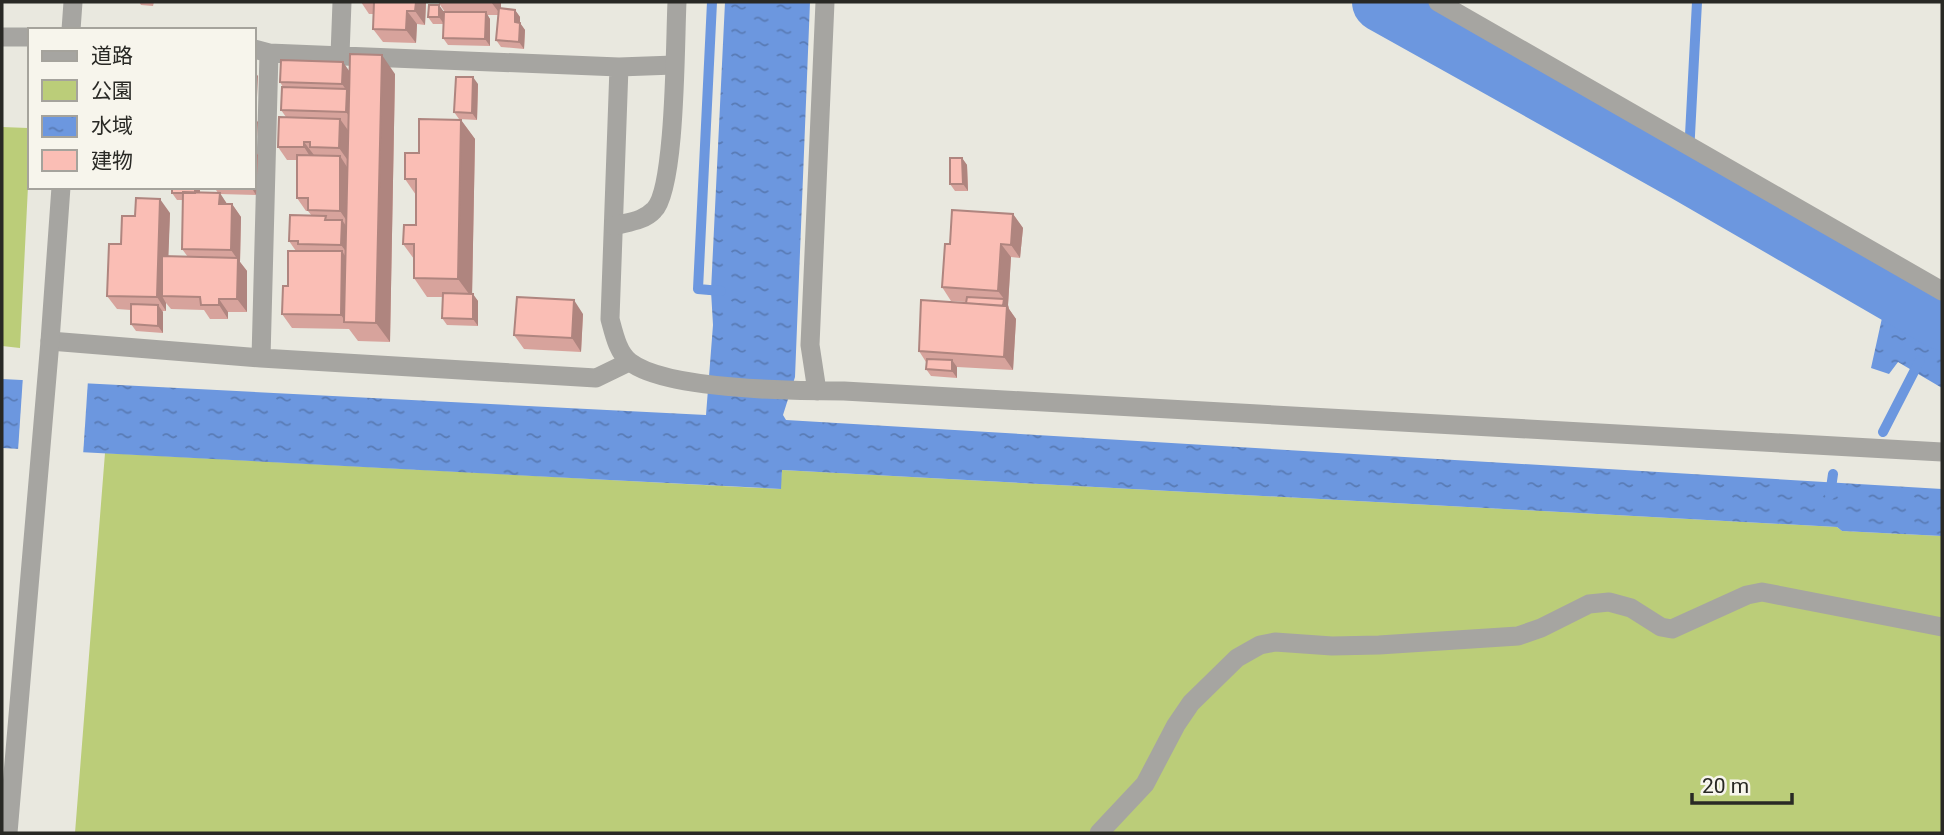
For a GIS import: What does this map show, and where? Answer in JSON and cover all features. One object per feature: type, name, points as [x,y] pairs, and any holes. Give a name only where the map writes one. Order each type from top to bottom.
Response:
[{"type":"street","points":[[71,28],[74,2]]},
{"type":"street","points":[[340,55],[342,2]]},
{"type":"street","points":[[614,226],[641,219],[653,212],[662,200],[669,169],[677,2]]},
{"type":"street","points":[[817,391],[810,345],[825,2]]},
{"type":"street","points":[[1438,2],[1942,291]]},
{"type":"street","points":[[2,37],[28,37]]},
{"type":"street","points":[[261,358],[262,51],[620,67],[674,65]]},
{"type":"street","points":[[620,67],[610,319],[617,343],[629,362],[672,379],[789,390],[1942,452]]},
{"type":"street","points":[[8,833],[61,189]]},
{"type":"street","points":[[50,341],[261,358],[596,378],[629,362]]},
{"type":"street","points":[[1099,833],[1145,784],[1176,725],[1191,703],[1237,658],[1260,645],[1275,642],[1332,646],[1379,645],[1518,636],[1541,628],[1589,604],[1609,602],[1631,608],[1661,627],[1672,629],[1762,592],[1942,627]]},
{"type":"green space","points":[[2,127],[28,128],[28,186],[20,348],[2,346]]},
{"type":"green space","points":[[105,453],[780,489],[782,470],[1837,527],[1842,531],[1942,536],[1942,833],[75,833]]},
{"type":"water","points":[[725,2],[810,2],[795,377],[783,415],[786,420],[1942,489],[1942,536],[1842,531],[1837,527],[782,470],[781,489],[2,448],[2,379],[706,415],[713,325],[711,291]]},
{"type":"water","points":[[1875,266],[1942,306],[1942,388],[1898,362],[1889,374],[1871,368],[1882,318],[1864,287]]},
{"type":"pier","points":[[23,376],[88,380],[83,456],[18,451]]},
{"type":"building","points":[[374,2],[416,2],[415,11],[407,11],[406,30],[373,29]]},
{"type":"building","points":[[429,5],[439,5],[439,17],[428,17]]},
{"type":"building","points":[[499,8],[515,10],[515,22],[520,23],[519,42],[496,40]]},
{"type":"building","points":[[444,12],[486,12],[485,39],[443,38]]},
{"type":"building","points":[[350,54],[382,55],[376,323],[344,322]]},
{"type":"building","points":[[281,60],[343,62],[342,84],[280,82]]},
{"type":"building","points":[[456,77],[473,77],[472,113],[454,112]]},
{"type":"building","points":[[282,87],[347,89],[346,112],[281,110]]},
{"type":"building","points":[[279,117],[340,119],[339,148],[310,147],[310,142],[304,142],[304,147],[278,147]]},
{"type":"building","points":[[419,119],[461,120],[458,279],[414,278],[414,244],[403,244],[404,225],[416,225],[416,179],[405,179],[405,153],[419,153]]},
{"type":"building","points":[[297,155],[340,156],[340,211],[308,210],[308,198],[297,198]]},
{"type":"building","points":[[950,158],[962,158],[963,184],[950,184]]},
{"type":"building","points":[[172,189],[195,189],[195,193],[172,193]]},
{"type":"building","points":[[183,192],[220,193],[219,204],[232,204],[231,250],[182,249]]},
{"type":"building","points":[[136,198],[160,199],[157,297],[107,296],[109,244],[121,244],[122,216],[135,216]]},
{"type":"building","points":[[952,210],[1013,214],[1011,245],[1001,244],[998,291],[942,287],[945,244],[950,244]]},
{"type":"building","points":[[290,215],[326,216],[325,220],[342,220],[341,245],[298,244],[298,241],[289,241]]},
{"type":"building","points":[[288,251],[342,251],[341,315],[282,314],[283,286],[288,286]]},
{"type":"building","points":[[162,256],[238,258],[237,299],[219,299],[219,305],[201,305],[200,297],[162,296]]},
{"type":"building","points":[[443,293],[473,294],[473,319],[442,318]]},
{"type":"building","points":[[517,297],[574,300],[572,338],[514,335]]},
{"type":"building","points":[[967,297],[1004,299],[1003,306],[966,303]]},
{"type":"building","points":[[921,300],[1007,306],[1004,357],[919,351]]},
{"type":"building","points":[[131,304],[158,305],[158,326],[131,324]]},
{"type":"building","points":[[927,359],[952,360],[952,371],[926,369]]},
{"type":"waterway","points":[[712,2],[698,289],[721,291]]},
{"type":"waterway","points":[[1382,2],[1688,173],[1942,320]]},
{"type":"waterway","points":[[1688,173],[1697,2]]},
{"type":"waterway","points":[[1883,432],[1920,360]]},
{"type":"waterway","points":[[1830,495],[1833,474]]}]
